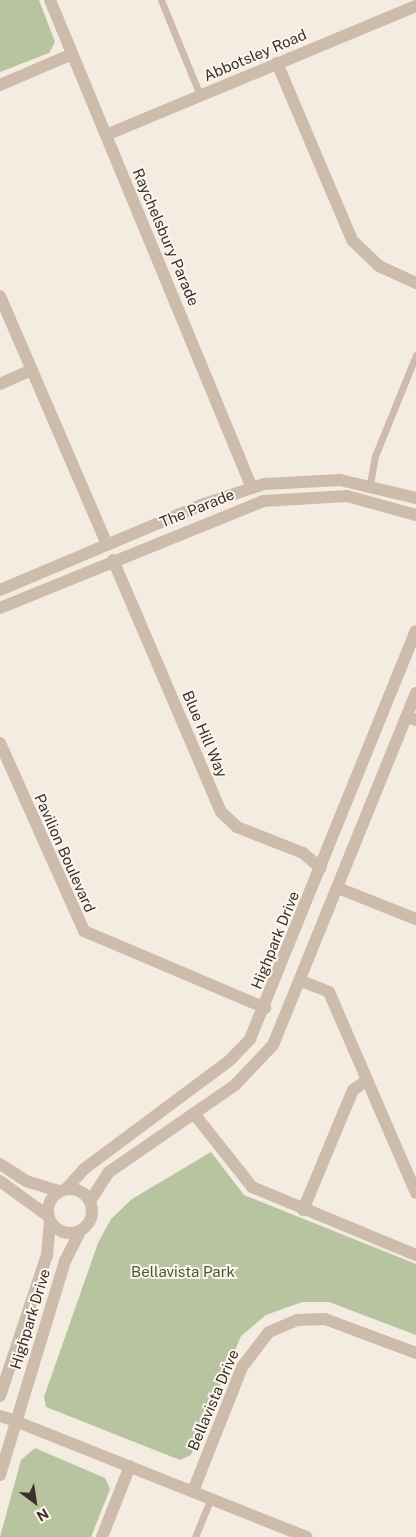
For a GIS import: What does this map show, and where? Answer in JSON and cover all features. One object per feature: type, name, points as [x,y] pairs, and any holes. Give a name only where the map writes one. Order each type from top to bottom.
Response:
[{"type":"street","name":"Raychelsbury Parade","points":[[50,0],[252,488]]},
{"type":"street","name":"Abbotsley Road","points":[[106,135],[416,6]]},
{"type":"street","points":[[0,85],[72,54]]},
{"type":"street","points":[[277,63],[352,240],[379,266],[416,283]]},
{"type":"street","points":[[0,296],[107,545]]},
{"type":"street","points":[[0,384],[32,370]]},
{"type":"street","name":"The Parade","points":[[0,590],[107,545],[252,488],[312,479],[370,484],[416,498]]},
{"type":"street","name":"The Parade","points":[[0,608],[224,513],[284,497],[347,496],[416,515]]},
{"type":"street","name":"Blue Hill Way","points":[[113,560],[221,812],[237,827],[304,853],[321,868]]},
{"type":"street","name":"Highpark Drive","points":[[63,1190],[104,1152],[241,1050],[265,1008],[416,631]]},
{"type":"street","points":[[90,1201],[108,1172],[195,1115],[263,1059],[301,980],[411,718],[416,693]]},
{"type":"street","name":"Pavilion Boulevard","points":[[0,743],[84,932],[265,1008]]},
{"type":"street","points":[[338,888],[416,919]]},
{"type":"street","points":[[301,980],[330,992],[366,1081],[416,1194]]},
{"type":"street","points":[[303,1210],[353,1090],[366,1081]]},
{"type":"street","points":[[195,1115],[245,1182],[303,1210],[416,1255]]},
{"type":"street","points":[[0,1164],[26,1181],[63,1190],[80,1191],[90,1201],[92,1215],[80,1231],[60,1231],[49,1219],[0,1181]]},
{"type":"street","points":[[49,1219],[50,1202],[63,1190]]},
{"type":"street","name":"Highpark Drive","points":[[0,1396],[47,1255],[49,1219]]},
{"type":"street","name":"Highpark Drive","points":[[0,1475],[65,1261],[80,1231]]},
{"type":"street","name":"Bellavista Drive","points":[[193,1492],[242,1366],[269,1332],[297,1320],[325,1319],[416,1353]]},
{"type":"street","points":[[0,1416],[307,1537]]},
{"type":"street","points":[[102,1537],[130,1466]]},
{"type":"lane","points":[[161,0],[200,95]]},
{"type":"lane","points":[[370,484],[375,456],[416,355]]},
{"type":"lane","points":[[195,1537],[211,1498]]},
{"type":"green space","points":[[0,0],[39,0],[55,42],[49,53],[0,72]]},
{"type":"green space","name":"Bellavista Park","points":[[211,1152],[244,1195],[416,1264],[416,1335],[329,1302],[302,1302],[266,1315],[241,1336],[191,1455],[180,1460],[46,1407],[44,1397],[98,1243],[111,1219],[132,1199]]},
{"type":"green space","points":[[35,1448],[105,1478],[110,1489],[91,1537],[0,1537],[21,1460]]}]
